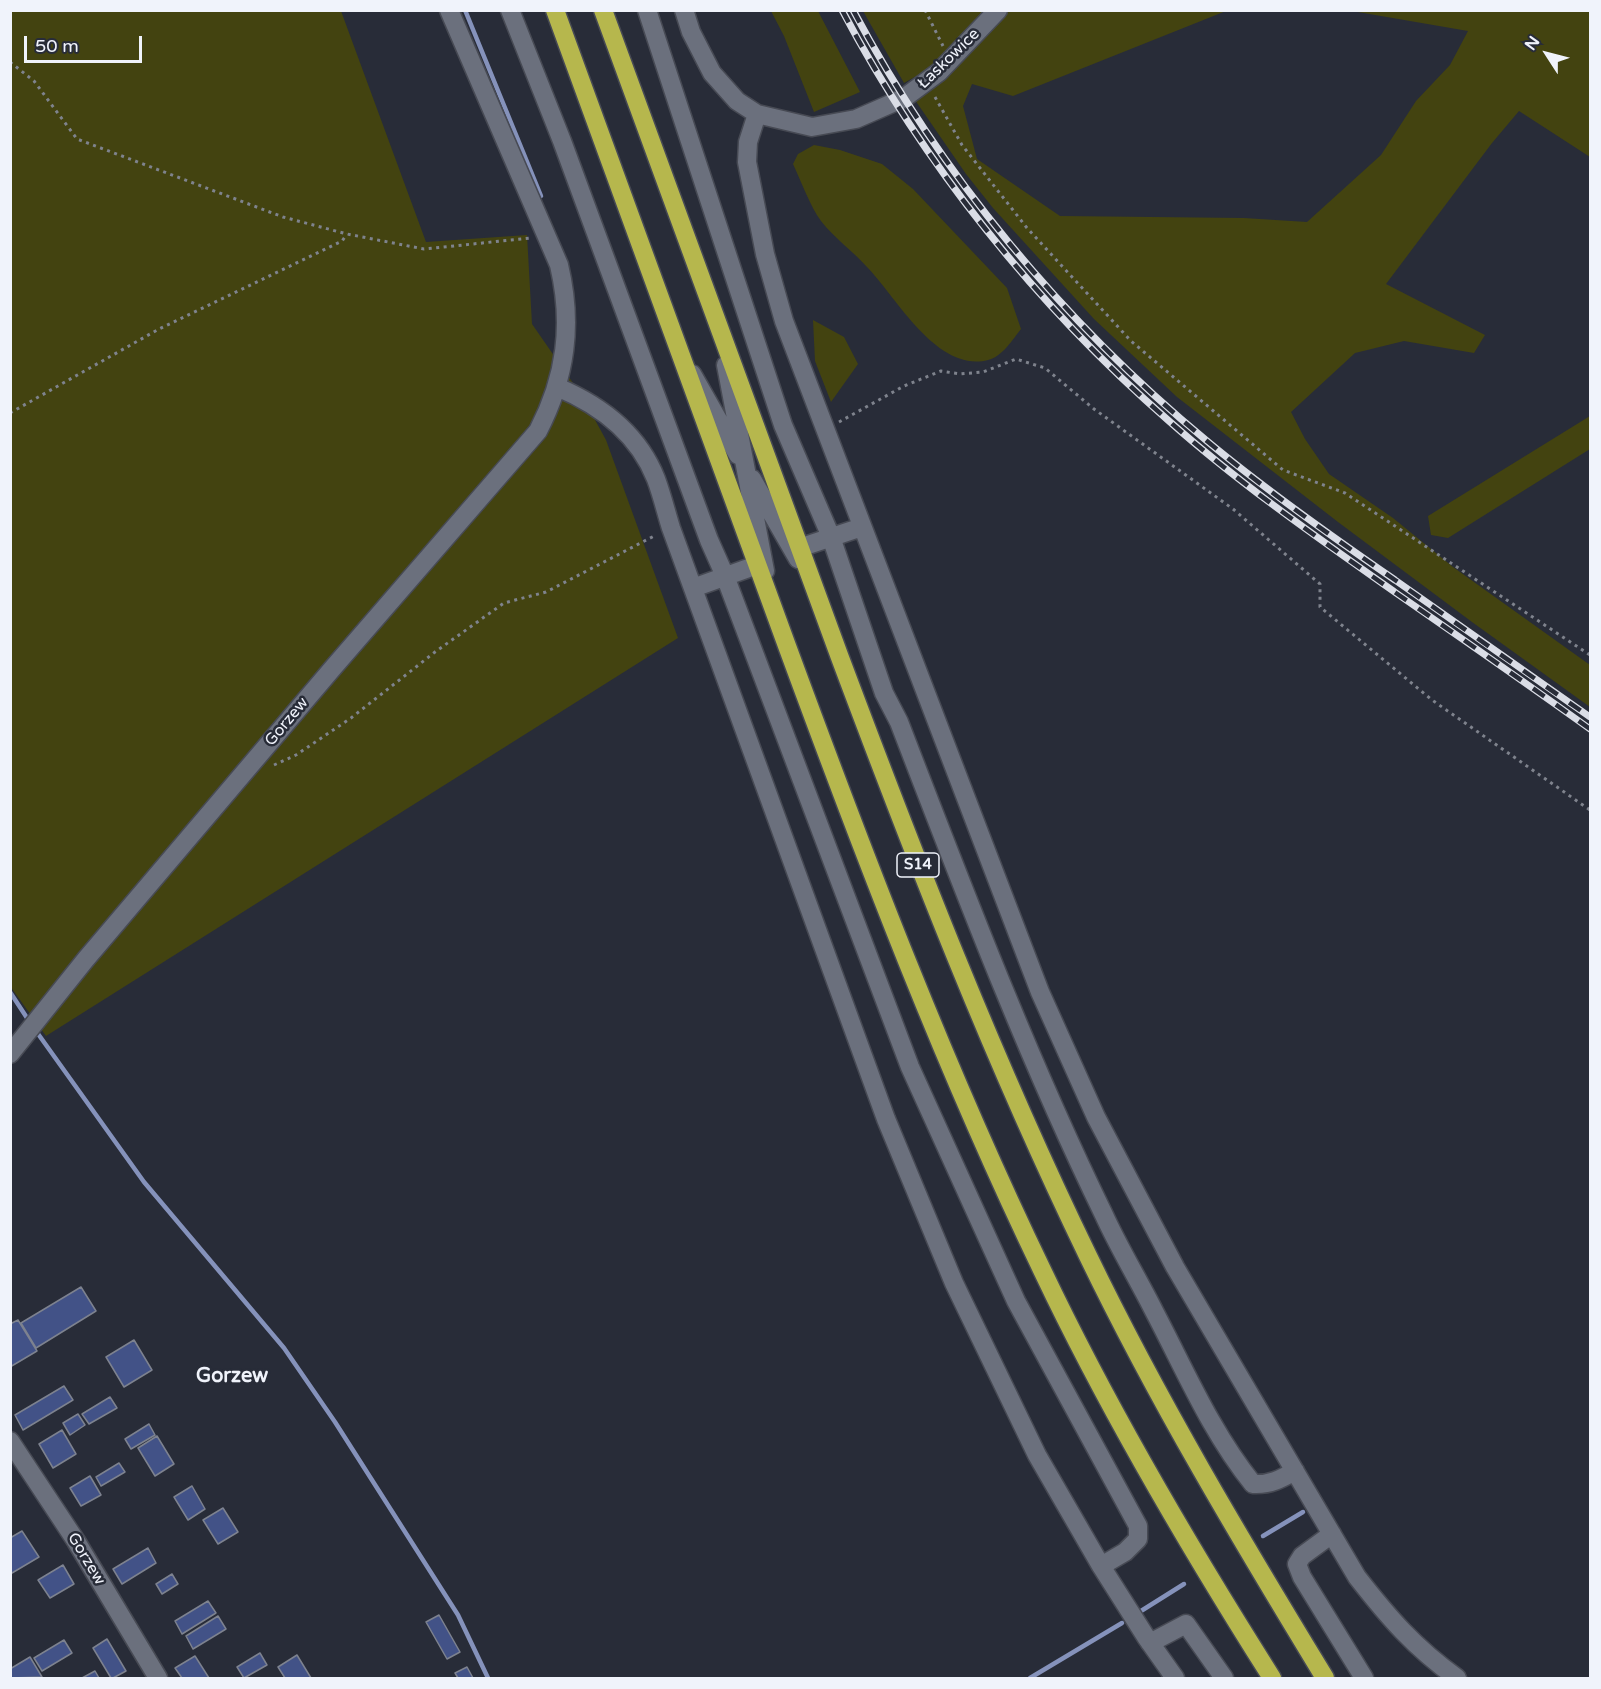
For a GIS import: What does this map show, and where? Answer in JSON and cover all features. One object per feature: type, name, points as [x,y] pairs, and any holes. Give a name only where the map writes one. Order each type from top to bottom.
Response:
[{"type":"highway","name":"S14","points":[[555,10],[770,602],[921,1000],[986,1151],[1045,1277],[1112,1405],[1197,1558],[1272,1678]]},
{"type":"highway","name":"S14","points":[[603,10],[812,584],[916,862],[973,1002],[1048,1171],[1137,1354],[1252,1557],[1325,1678]]},
{"type":"street","name":"Gorzew","points":[[10,1054],[86,958],[538,431],[547,415],[557,387],[565,347],[567,320],[565,292],[559,265],[449,10]]},
{"type":"street","points":[[510,10],[562,141],[710,540],[910,1067],[1016,1301],[1138,1526],[1138,1539],[1125,1552],[1101,1566]]},
{"type":"street","points":[[647,10],[783,424],[831,537],[884,693],[899,722],[993,964],[1047,1090],[1104,1216],[1196,1396],[1238,1466],[1253,1484],[1263,1485],[1277,1481],[1295,1471]]},
{"type":"street","points":[[684,10],[691,32],[712,74],[737,101],[757,114],[748,142],[747,162],[765,254],[784,321],[1040,992],[1096,1117],[1175,1267],[1357,1576],[1392,1622],[1429,1658],[1457,1678]]},
{"type":"street","name":"Łaskowice","points":[[757,114],[812,127],[856,119],[896,103],[927,83],[998,10]]},
{"type":"street","points":[[720,333],[770,602]]},
{"type":"street","points":[[678,350],[812,584]]},
{"type":"street","points":[[557,387],[582,398],[599,409],[628,434],[655,477],[671,528],[886,1119],[954,1283],[1037,1455],[1101,1566],[1175,1678]]},
{"type":"street","points":[[799,548],[862,526]]},
{"type":"street","points":[[693,588],[757,565]]},
{"type":"street","name":"Gorzew","points":[[10,1441],[76,1541],[158,1678]]},
{"type":"street","points":[[1332,1534],[1302,1556],[1297,1564],[1302,1577],[1364,1678]]},
{"type":"street","points":[[1150,1643],[1186,1624],[1224,1678]]},
{"type":"path","points":[[925,10],[950,60]]},
{"type":"path","points":[[10,62],[34,81],[77,139],[283,217],[347,234],[424,249],[545,236]]},
{"type":"path","points":[[927,83],[962,146],[1027,228],[1140,349],[1283,470],[1345,493],[1590,655]]},
{"type":"path","points":[[10,413],[159,329],[342,241],[347,234]]},
{"type":"path","points":[[825,430],[904,386],[941,372],[960,374],[983,372],[1016,359],[1045,368],[1094,410],[1242,517],[1320,584],[1320,607],[1432,700],[1590,810]]},
{"type":"path","points":[[250,766],[259,772],[296,755],[351,718],[435,652],[504,603],[546,592],[671,528]]},
{"type":"shaded area","points":[[10,11],[341,11],[426,242],[527,235],[532,324],[582,396],[606,440],[678,638],[46,1036],[10,986]]},
{"type":"shaded area","points":[[771,11],[818,11],[860,92],[814,112],[784,36]]},
{"type":"shaded area","points":[[863,11],[1226,11],[1013,96],[972,84],[963,106],[977,159],[1060,216],[1244,218],[1307,222],[1381,155],[1416,101],[1450,65],[1468,31],[1352,11],[1590,11],[1590,157],[1519,111],[1492,143],[1386,284],[1485,335],[1474,353],[1404,341],[1355,353],[1291,412],[1305,439],[1329,474],[1393,518],[1453,567],[1590,665],[1590,707],[1338,522],[1177,397],[1094,319],[993,208],[966,174],[915,100],[924,77],[920,74],[904,83]]},
{"type":"shaded area","points":[[814,145],[840,150],[882,164],[913,189],[1007,288],[1021,329],[1002,352],[988,360],[969,361],[952,355],[935,344],[920,330],[856,255],[821,221],[809,201],[793,164],[798,154]]},
{"type":"shaded area","points":[[813,320],[844,337],[858,364],[831,402],[815,361]]},
{"type":"shaded area","points":[[1590,416],[1590,449],[1448,538],[1431,535],[1428,516]]},
{"type":"building","points":[[81,1287],[96,1311],[36,1348],[21,1323]]},
{"type":"building","points":[[18,1320],[37,1351],[10,1367],[10,1324]]},
{"type":"building","points":[[134,1340],[152,1370],[124,1387],[106,1357]]},
{"type":"building","points":[[64,1386],[73,1400],[23,1430],[15,1415]]},
{"type":"building","points":[[110,1397],[117,1408],[89,1424],[82,1414]]},
{"type":"building","points":[[78,1414],[85,1425],[70,1435],[63,1423]]},
{"type":"building","points":[[149,1424],[155,1435],[131,1449],[125,1439]]},
{"type":"building","points":[[62,1430],[76,1454],[53,1468],[39,1444]]},
{"type":"building","points":[[157,1436],[174,1464],[155,1476],[138,1448]]},
{"type":"building","points":[[119,1463],[125,1472],[101,1486],[96,1477]]},
{"type":"building","points":[[90,1476],[101,1495],[81,1506],[70,1488]]},
{"type":"building","points":[[192,1486],[205,1509],[188,1520],[174,1497]]},
{"type":"building","points":[[223,1508],[238,1532],[218,1544],[203,1520]]},
{"type":"building","points":[[22,1531],[39,1557],[12,1573],[10,1571],[10,1538]]},
{"type":"building","points":[[148,1548],[156,1563],[122,1584],[113,1569]]},
{"type":"building","points":[[63,1565],[74,1584],[50,1598],[38,1580]]},
{"type":"building","points":[[172,1574],[178,1584],[162,1594],[156,1584]]},
{"type":"building","points":[[208,1601],[216,1613],[182,1634],[175,1621]]},
{"type":"building","points":[[439,1615],[460,1652],[447,1659],[426,1622]]},
{"type":"building","points":[[218,1616],[226,1629],[193,1649],[186,1636]]},
{"type":"building","points":[[107,1639],[126,1671],[113,1678],[93,1648]]},
{"type":"building","points":[[64,1640],[72,1653],[42,1671],[34,1658]]},
{"type":"building","points":[[260,1653],[267,1665],[244,1678],[237,1667]]},
{"type":"building","points":[[297,1655],[311,1678],[285,1678],[278,1667]]},
{"type":"building","points":[[195,1656],[209,1678],[182,1678],[175,1668]]},
{"type":"building","points":[[30,1657],[42,1677],[10,1678],[10,1669]]},
{"type":"building","points":[[467,1667],[473,1678],[458,1678],[455,1673]]},
{"type":"building","points":[[95,1671],[99,1678],[82,1678]]},
{"type":"waterway","points":[[465,10],[541,196]]},
{"type":"waterway","points":[[10,992],[29,1021]]},
{"type":"waterway","points":[[36,1031],[144,1182],[284,1348],[335,1422],[458,1615],[488,1678]]},
{"type":"waterway","points":[[1263,1536],[1303,1512]]},
{"type":"waterway","points":[[1141,1611],[1184,1584]]},
{"type":"waterway","points":[[1030,1678],[1122,1623]]},
{"type":"railway","points":[[842,10],[909,123],[987,231],[1029,281],[1120,377],[1223,467],[1280,510],[1590,729]]},
{"type":"railway","points":[[853,10],[925,130],[966,188],[1009,243],[1103,347],[1207,441],[1276,495],[1590,717]]},
{"type":"district","name":"Gorzew","points":[[232,1377]]}]
